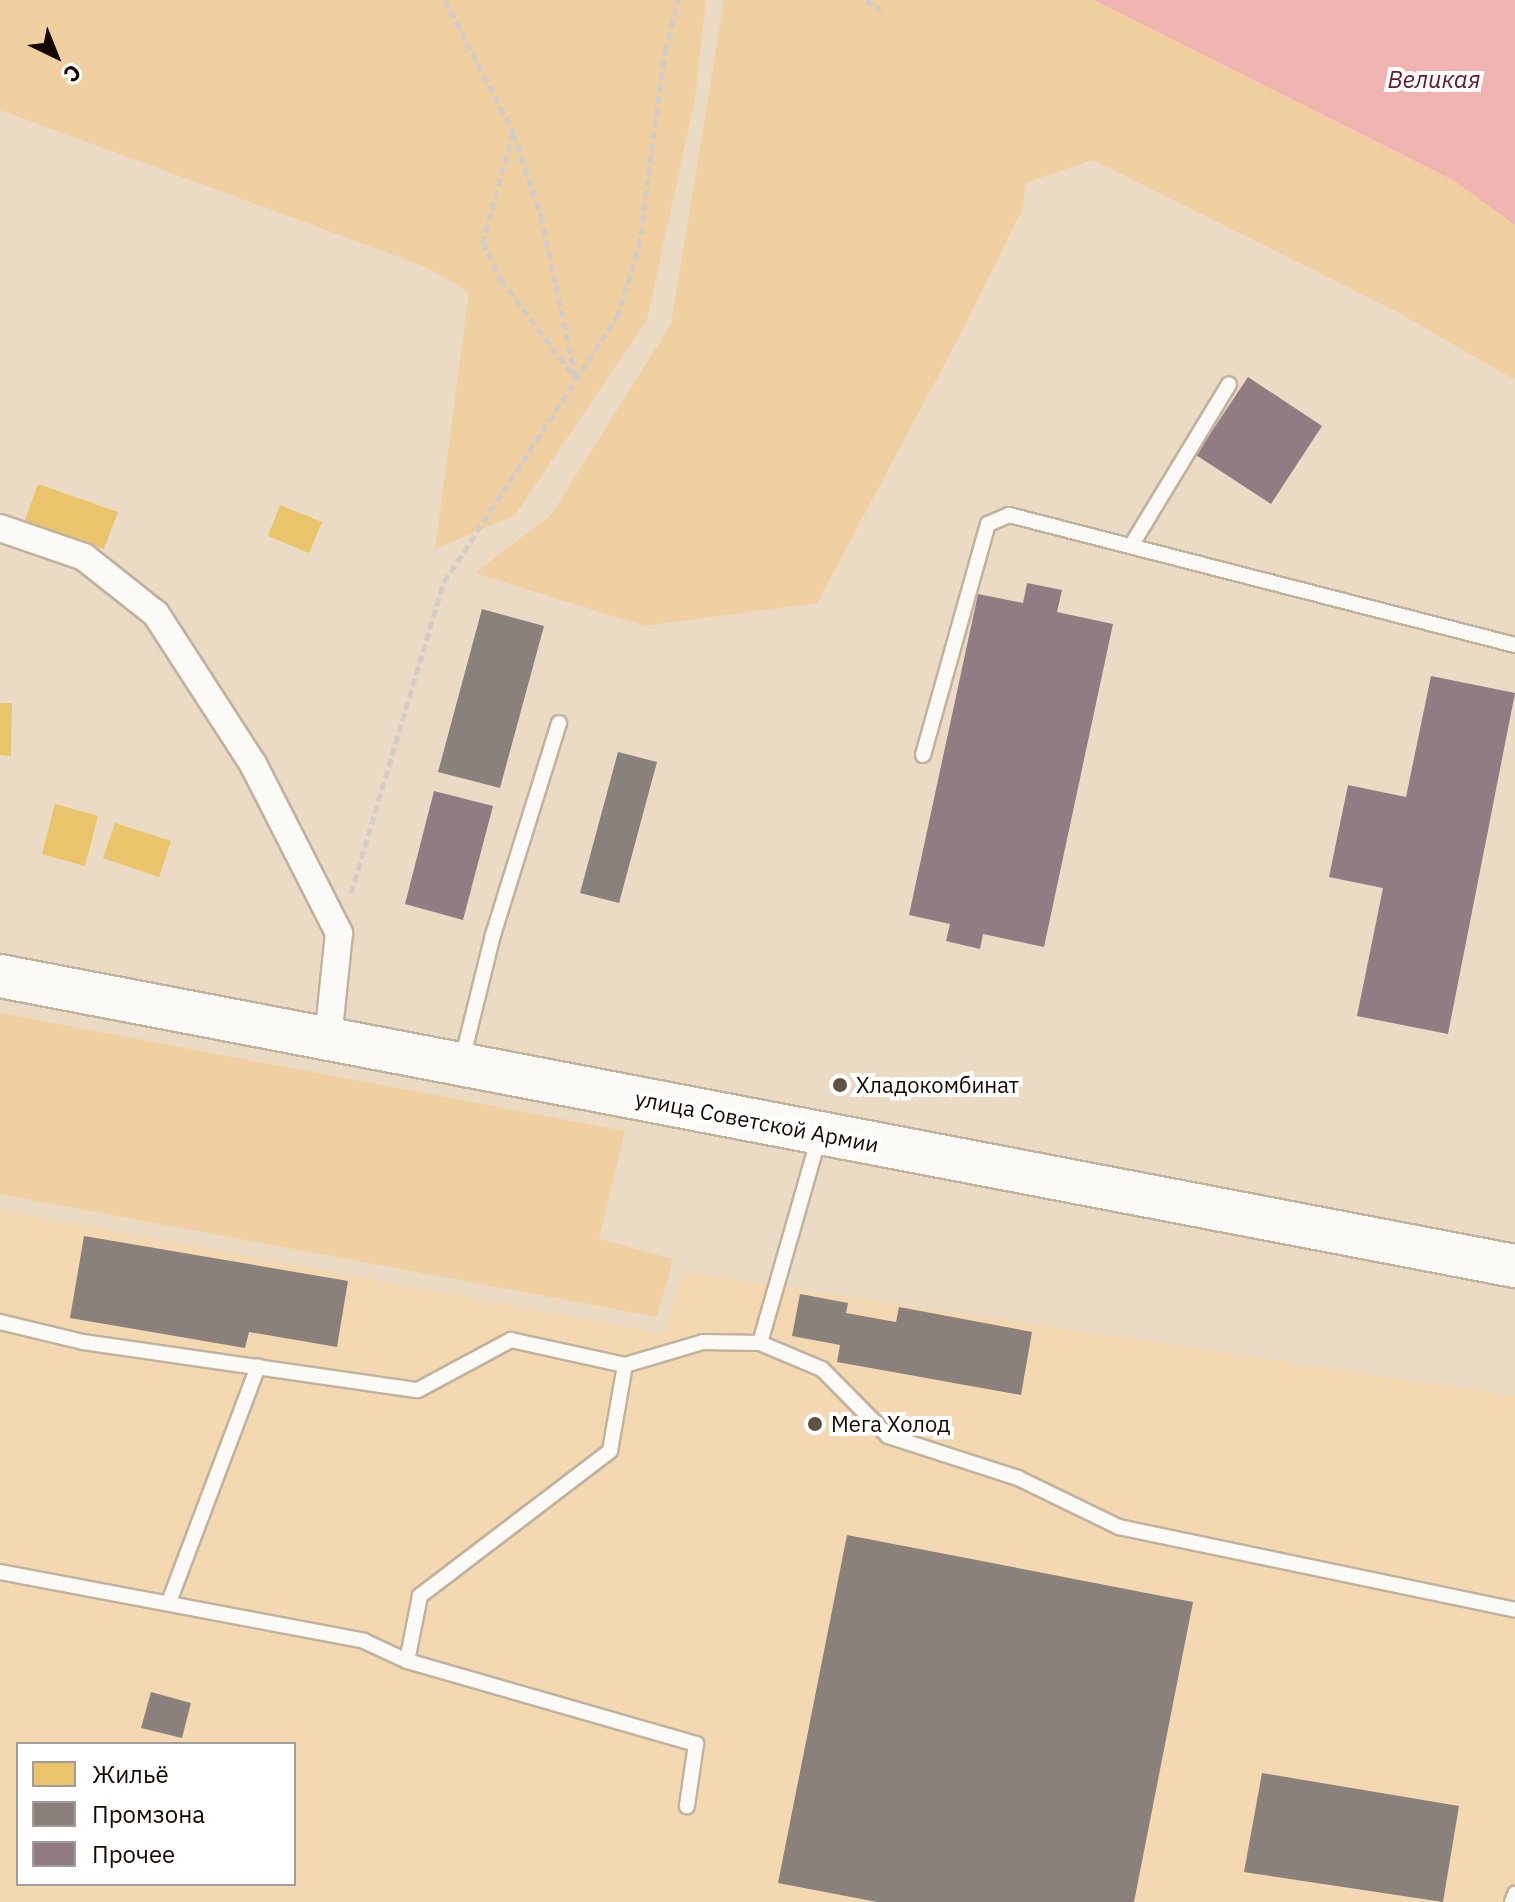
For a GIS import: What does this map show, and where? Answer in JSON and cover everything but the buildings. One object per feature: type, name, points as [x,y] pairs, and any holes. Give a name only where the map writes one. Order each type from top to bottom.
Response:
[{"type":"main road","name":"улица Советской Армии","points":[[0,976],[1515,1266]]},
{"type":"street","points":[[0,528],[84,557],[156,614],[253,764],[339,933],[328,1039]]},
{"type":"lane","points":[[1131,546],[1229,384]]},
{"type":"lane","points":[[923,755],[988,524],[1009,515],[1515,645]]},
{"type":"lane","points":[[460,1064],[493,935],[559,723]]},
{"type":"lane","points":[[760,1343],[820,1133]]},
{"type":"lane","points":[[0,1322],[83,1342],[418,1390],[511,1340],[625,1365],[703,1342],[760,1343],[822,1369],[888,1436],[1018,1478],[1119,1527],[1515,1610]]},
{"type":"lane","points":[[407,1661],[420,1596],[610,1451],[625,1365]]},
{"type":"lane","points":[[169,1602],[258,1366]]},
{"type":"lane","points":[[0,1572],[364,1641],[407,1661],[696,1744],[687,1806]]},
{"type":"lane","points":[[1512,1902],[1515,1894]]},
{"type":"path","points":[[445,0],[513,132],[541,216],[576,379]]},
{"type":"path","points":[[339,933],[444,582],[617,317],[639,246],[665,51],[679,0]]},
{"type":"path","points":[[866,0],[881,10]]},
{"type":"path","points":[[513,132],[483,242],[501,280],[576,379]]},
{"type":"shaded area","points":[[0,0],[706,0],[695,99],[647,320],[515,515],[435,549],[469,292],[426,267],[0,110]]},
{"type":"shaded area","points":[[724,0],[1094,0],[1453,180],[1515,225],[1515,380],[1392,309],[1093,160],[1025,183],[1023,208],[959,337],[817,603],[644,626],[475,573],[551,515],[671,324]]},
{"type":"shaded area","points":[[0,1013],[625,1131],[599,1239],[673,1259],[657,1317],[0,1194]]},
{"type":"shaded area","points":[[0,1210],[664,1334],[683,1272],[1515,1396],[1515,1902],[0,1902]]},
{"type":"water","name":"Великая","points":[[1094,0],[1515,0],[1515,225],[1453,180]]},
{"type":"place","name":"Хладокомбинат","points":[[840,1085]]},
{"type":"place","name":"Мега Холод","points":[[815,1424]]}]
